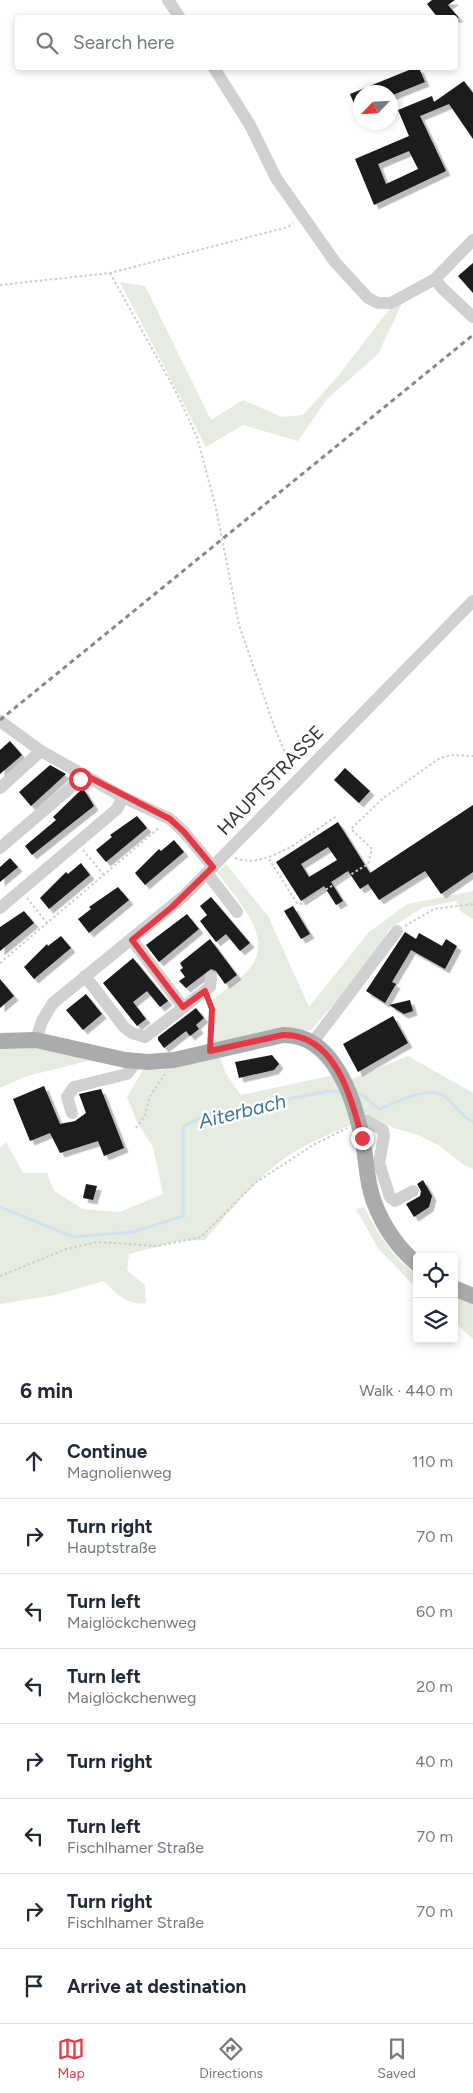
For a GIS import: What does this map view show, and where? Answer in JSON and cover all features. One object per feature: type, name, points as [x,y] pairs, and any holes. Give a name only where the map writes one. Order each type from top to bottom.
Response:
[{"type":"main road","points":[[0,1041],[36,1040],[136,1062],[174,1060],[283,1035],[293,1035],[313,1042],[328,1055],[340,1077],[358,1122],[368,1181],[380,1217],[400,1247],[413,1260]]},
{"type":"main road","points":[[458,1290],[473,1296]]},
{"type":"street","points":[[168,0],[178,15]]},
{"type":"street","points":[[215,70],[246,118],[276,178],[335,262],[373,302],[391,303],[435,279],[473,240]]},
{"type":"street","points":[[435,279],[473,317]]},
{"type":"street","name":"HAUPTSTRASSE","points":[[36,1040],[42,1021],[49,1008],[85,976],[172,907],[473,601]]},
{"type":"street","points":[[0,721],[41,751],[123,797],[170,819],[184,832],[237,912]]},
{"type":"street","points":[[0,788],[41,751]]},
{"type":"street","points":[[0,848],[76,783],[83,774]]},
{"type":"street","points":[[0,908],[117,809],[123,797]]},
{"type":"street","points":[[313,1042],[397,930]]},
{"type":"street","points":[[132,940],[183,1007]]},
{"type":"street","points":[[85,976],[124,1027],[132,1034],[142,1037],[147,1036],[210,987],[211,978]]},
{"type":"street","points":[[72,1114],[67,1097],[74,1087],[127,1074],[136,1062]]},
{"type":"street","points":[[358,1122],[367,1121],[382,1130],[384,1136],[379,1163],[390,1197],[395,1201],[413,1191]]},
{"type":"path","points":[[0,285],[110,273],[288,227],[302,215]]},
{"type":"path","points":[[110,273],[179,397],[198,436],[216,508],[239,625],[274,726],[298,780]]},
{"type":"path","points":[[269,859],[297,903],[302,904],[368,864],[372,850],[351,829],[368,811],[440,758],[452,755],[473,756]]},
{"type":"path","points":[[227,853],[246,862],[269,859],[337,816]]},
{"type":"path","points":[[0,963],[170,819]]},
{"type":"path","points":[[87,855],[104,875]]},
{"type":"path","points":[[31,903],[47,923]]},
{"type":"path","points":[[397,930],[434,910],[473,904]]},
{"type":"path","points":[[205,991],[212,1009],[210,1051]]},
{"type":"path","points":[[136,1128],[146,1115],[150,1096],[174,1060]]},
{"type":"path","points":[[0,1276],[66,1249],[97,1242],[158,1246],[201,1237],[255,1182],[313,1145],[358,1122]]},
{"type":"shaded area","points":[[120,282],[145,286],[211,420],[243,400],[282,417],[303,415],[338,376],[391,307],[404,299],[378,354],[327,399],[298,441],[243,425],[206,447]]},
{"type":"shaded area","points":[[226,864],[268,916],[309,1007],[369,932],[407,904],[473,891],[473,919],[460,911],[456,901],[424,907],[390,928],[369,964],[310,1031],[289,1028],[215,1043],[214,999],[249,969],[256,957],[258,944],[256,932],[250,919],[217,872]]},
{"type":"shaded area","points":[[35,1045],[96,1059],[27,1076],[0,1088],[0,1046]]},
{"type":"shaded area","points":[[219,1055],[226,1074],[241,1095],[334,1075],[351,1125],[323,1137],[278,1163],[249,1190],[205,1240],[179,1241],[129,1254],[127,1270],[145,1285],[146,1303],[128,1301],[104,1281],[55,1295],[0,1304],[0,1148],[6,1142],[23,1173],[47,1173],[54,1191],[83,1209],[120,1212],[163,1194],[153,1147],[137,1122],[127,1097],[143,1070],[161,1070]]},
{"type":"shaded area","points":[[408,1056],[473,1093],[473,1169],[464,1165],[440,1146],[418,1135],[394,1128],[360,1112],[347,1081]]},
{"type":"shaded area","points":[[364,1207],[393,1253],[413,1272],[413,1285],[378,1248],[356,1209]]},
{"type":"shaded area","points":[[458,1298],[473,1304],[473,1339],[458,1326]]},
{"type":"building","points":[[432,0],[455,0],[448,5],[456,15],[436,15],[427,4]]},
{"type":"building","points":[[409,70],[420,70],[425,82],[398,93],[398,85],[372,85]]},
{"type":"building","points":[[464,81],[473,93],[473,139],[449,104],[420,116],[446,171],[374,205],[355,159],[409,136],[398,110],[432,96],[434,102]],"holes":[[[409,151],[418,169],[386,184],[378,164]]]},
{"type":"building","points":[[473,263],[473,293],[458,276]]},
{"type":"building","points":[[10,741],[22,755],[0,774],[0,750]]},
{"type":"building","points":[[50,765],[66,774],[31,806],[19,792]]},
{"type":"building","points":[[345,768],[370,791],[359,803],[334,780]]},
{"type":"building","points":[[83,788],[94,806],[32,855],[25,846],[56,820],[53,817]]},
{"type":"building","points":[[473,805],[473,872],[441,894],[425,871],[379,900],[368,884],[360,889],[348,871],[331,882],[343,901],[336,905],[324,886],[301,901],[276,862],[338,822],[370,873]],"holes":[[[328,847],[337,860],[309,877],[301,864]]]},
{"type":"building","points":[[137,816],[147,828],[106,862],[96,850],[112,837],[110,835]]},
{"type":"building","points":[[174,840],[184,852],[145,885],[135,873],[159,849],[161,851]]},
{"type":"building","points":[[10,858],[18,867],[0,882],[0,867]]},
{"type":"building","points":[[81,863],[90,875],[49,909],[40,898],[66,872],[68,874]]},
{"type":"building","points":[[118,887],[129,900],[89,933],[78,919],[91,909],[89,907]]},
{"type":"building","points":[[211,897],[250,943],[240,951],[226,934],[216,942],[200,921],[207,915],[200,906]]},
{"type":"building","points":[[293,906],[310,934],[301,939],[284,911]]},
{"type":"building","points":[[24,911],[34,923],[0,951],[0,927]]},
{"type":"building","points":[[187,914],[199,929],[159,962],[146,945]]},
{"type":"building","points":[[405,932],[416,939],[419,933],[442,946],[446,939],[457,946],[445,969],[411,950],[392,982],[396,984],[385,1003],[366,991]]},
{"type":"building","points":[[61,936],[71,948],[34,979],[24,967],[47,944],[48,946]]},
{"type":"building","points":[[210,939],[237,975],[225,984],[216,971],[211,969],[186,988],[179,981],[185,977],[180,970],[183,968],[180,963]]},
{"type":"building","points":[[133,958],[168,1001],[160,1007],[147,991],[133,1002],[146,1019],[137,1026],[103,983]]},
{"type":"building","points":[[0,979],[14,996],[0,1008]]},
{"type":"building","points":[[86,994],[102,1014],[83,1030],[66,1010]]},
{"type":"building","points":[[410,1000],[413,1011],[404,1014],[389,1005]]},
{"type":"building","points":[[196,1008],[204,1018],[196,1025],[199,1029],[190,1036],[186,1031],[164,1048],[158,1037]]},
{"type":"building","points":[[393,1016],[408,1043],[358,1072],[343,1044]]},
{"type":"building","points":[[272,1055],[279,1064],[274,1070],[239,1078],[235,1062]]},
{"type":"building","points":[[44,1086],[60,1124],[75,1121],[86,1113],[79,1094],[101,1089],[124,1148],[104,1156],[98,1141],[60,1153],[50,1133],[30,1141],[13,1099]]},
{"type":"building","points":[[423,1180],[432,1196],[429,1207],[414,1217],[406,1204],[420,1196],[421,1191],[417,1184]]},
{"type":"building","points":[[86,1184],[97,1186],[93,1200],[83,1198]]},
{"type":"waterway","name":"Aiterbach","points":[[0,1207],[73,1237],[133,1232],[183,1216],[183,1126],[209,1114],[330,1091],[343,1092]]},
{"type":"waterway","name":"Aiterbach","points":[[354,1094],[361,1094],[379,1109],[412,1096],[437,1093],[448,1099],[473,1122]]},
{"type":"railway","points":[[0,720],[473,335]]},
{"type":"route","points":[[80,779],[83,774],[123,797],[170,819],[178,825],[213,867],[172,907],[132,940],[183,1007],[205,991],[212,1009],[210,1051],[283,1035],[293,1035],[313,1042],[328,1055],[340,1077],[358,1122],[362,1138]]}]
